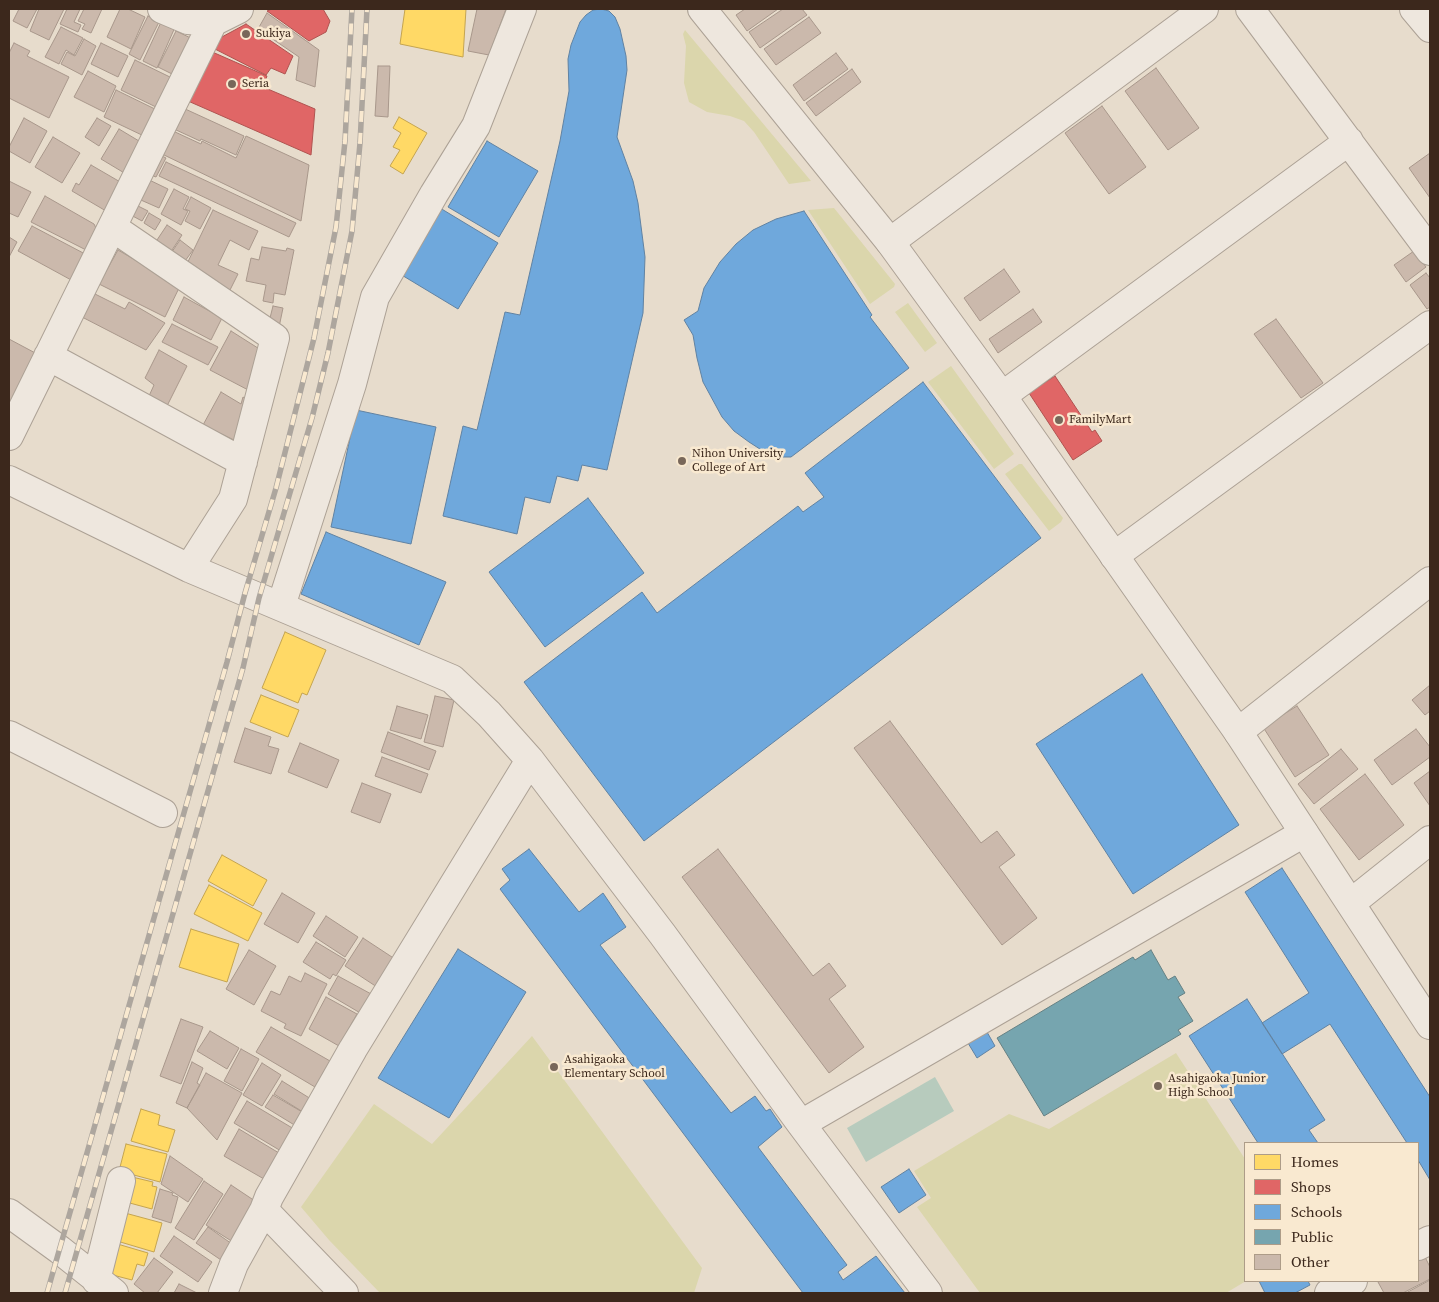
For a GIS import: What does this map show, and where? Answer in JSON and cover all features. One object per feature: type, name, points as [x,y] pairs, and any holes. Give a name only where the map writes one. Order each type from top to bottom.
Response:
[{"type":"street","points":[[162,9],[188,20],[213,22],[239,9]]},
{"type":"street","points":[[282,606],[352,384],[374,297],[476,126],[522,9]]},
{"type":"street","points":[[702,9],[890,242],[1002,396],[1238,732],[1430,1025]]},
{"type":"street","points":[[890,242],[1204,9]]},
{"type":"street","points":[[1250,9],[1430,251]]},
{"type":"street","points":[[1414,9],[1430,28]]},
{"type":"street","points":[[9,436],[213,22]]},
{"type":"street","points":[[1002,396],[1349,140]]},
{"type":"street","points":[[112,227],[274,338],[232,500],[189,568]]},
{"type":"street","points":[[1114,556],[1430,325]]},
{"type":"street","points":[[48,356],[243,462]]},
{"type":"street","points":[[9,480],[189,568],[452,679],[489,714],[530,760],[663,935],[801,1124],[928,1293]]},
{"type":"street","points":[[1238,732],[1430,581]]},
{"type":"street","points":[[9,735],[163,813]]},
{"type":"street","points":[[223,1293],[234,1264],[264,1210],[269,1196],[353,1050],[530,760]]},
{"type":"street","points":[[801,1124],[1304,833]]},
{"type":"street","points":[[1351,903],[1430,840]]},
{"type":"street","points":[[105,1286],[121,1180]]},
{"type":"street","points":[[264,1210],[344,1293]]},
{"type":"street","points":[[9,1213],[105,1286]]},
{"type":"street","points":[[1329,1293],[1350,1282]]},
{"type":"street","points":[[1361,1282],[1368,1293]]},
{"type":"shaded area","points":[[685,30],[811,181],[789,184],[754,132],[744,121],[730,116],[707,112],[689,102],[684,83],[686,46],[683,34]]},
{"type":"shaded area","points":[[834,208],[895,284],[894,287],[870,304],[808,210]]},
{"type":"shaded area","points":[[908,303],[937,343],[925,352],[895,312]]},
{"type":"shaded area","points":[[951,366],[1014,454],[994,469],[928,382]]},
{"type":"shaded area","points":[[1019,464],[1022,464],[1063,518],[1061,522],[1049,531],[1005,474]]},
{"type":"shaded area","points":[[532,1036],[702,1268],[694,1293],[380,1293],[329,1240],[301,1207],[374,1104],[432,1144]]},
{"type":"shaded area","points":[[1176,1053],[1244,1157],[1244,1282],[1226,1293],[980,1293],[917,1207],[931,1198],[914,1171],[1009,1114],[1049,1129]]},
{"type":"shaded area","points":[[935,1077],[954,1111],[866,1162],[847,1128]]},
{"type":"building: Homes","points":[[405,9],[466,9],[463,57],[400,44]]},
{"type":"building: Homes","points":[[399,117],[427,133],[403,174],[390,166],[400,150],[393,147],[401,133],[393,128]]},
{"type":"building: Homes","points":[[285,632],[326,650],[307,695],[302,693],[298,703],[262,688]]},
{"type":"building: Homes","points":[[261,695],[299,710],[288,737],[250,722]]},
{"type":"building: Homes","points":[[222,855],[267,880],[253,906],[208,881]]},
{"type":"building: Homes","points":[[209,885],[262,913],[248,941],[194,914]]},
{"type":"building: Homes","points":[[191,929],[239,944],[227,982],[179,967]]},
{"type":"building: Homes","points":[[141,1109],[160,1115],[158,1125],[175,1130],[168,1152],[131,1141]]},
{"type":"building: Homes","points":[[126,1144],[167,1154],[160,1182],[119,1171]]},
{"type":"building: Homes","points":[[132,1177],[153,1182],[152,1186],[157,1187],[152,1209],[126,1202]]},
{"type":"building: Homes","points":[[125,1213],[162,1223],[154,1252],[117,1241]]},
{"type":"building: Homes","points":[[114,1243],[148,1253],[144,1266],[137,1264],[132,1280],[105,1273]]},
{"type":"building: Shops","points":[[272,9],[323,9],[330,21],[326,32],[309,41],[267,11]]},
{"type":"building: Shops","points":[[246,24],[293,56],[285,74],[271,68],[266,75],[211,47],[220,38]]},
{"type":"building: Shops","points":[[210,51],[267,76],[263,87],[315,109],[311,155],[188,101]]},
{"type":"building: Shops","points":[[1055,376],[1092,432],[1095,430],[1102,441],[1073,460],[1029,393]]},
{"type":"building: Schools","points":[[593,10],[609,11],[615,17],[620,29],[626,56],[627,70],[617,137],[633,181],[638,203],[645,257],[643,313],[607,470],[582,465],[578,481],[557,476],[550,503],[525,497],[517,534],[443,516],[463,426],[477,430],[505,312],[520,315],[560,141],[569,91],[568,59],[571,45],[580,22]]},
{"type":"building: Schools","points":[[487,141],[538,171],[499,237],[448,207]]},
{"type":"building: Schools","points":[[440,208],[498,243],[458,309],[400,274]]},
{"type":"building: Schools","points":[[804,211],[872,315],[870,317],[909,368],[791,457],[778,457],[763,451],[749,442],[734,431],[722,417],[703,382],[693,335],[684,320],[698,311],[704,288],[720,262],[736,244],[753,230],[776,219]]},
{"type":"building: Schools","points":[[923,382],[1041,538],[644,841],[524,682],[642,592],[657,613],[798,506],[803,512],[824,497],[805,473]]},
{"type":"building: Schools","points":[[356,410],[436,427],[411,544],[331,527]]},
{"type":"building: Schools","points":[[588,498],[644,573],[545,647],[489,572]]},
{"type":"building: Schools","points":[[326,532],[446,582],[419,645],[301,594]]},
{"type":"building: Schools","points":[[1142,674],[1239,825],[1133,894],[1036,744]]},
{"type":"building: Schools","points":[[529,849],[579,912],[603,893],[626,927],[600,945],[731,1113],[755,1096],[766,1111],[770,1109],[782,1127],[758,1147],[847,1265],[838,1272],[843,1280],[876,1256],[905,1293],[803,1293],[500,889],[510,880],[502,869]]},
{"type":"building: Schools","points":[[1282,868],[1430,1097],[1430,1180],[1419,1162],[1419,1142],[1406,1142],[1330,1024],[1282,1054],[1262,1023],[1309,993],[1245,892]]},
{"type":"building: Schools","points":[[458,949],[526,992],[449,1118],[378,1078]]},
{"type":"building: Schools","points":[[1247,999],[1325,1120],[1309,1130],[1317,1142],[1257,1142],[1189,1036]]},
{"type":"building: Schools","points":[[987,1032],[995,1046],[977,1058],[968,1043]]},
{"type":"building: Schools","points":[[909,1169],[926,1195],[899,1213],[881,1187]]},
{"type":"building: Schools","points":[[1260,1282],[1308,1282],[1310,1285],[1295,1293],[1265,1293]]},
{"type":"building: Public","points":[[1151,950],[1168,980],[1175,976],[1185,993],[1178,997],[1193,1021],[1178,1030],[1181,1034],[1044,1116],[997,1038],[1133,957],[1135,960]]},
{"type":"building: Other","points":[[19,9],[37,9],[27,28],[13,21]]},
{"type":"building: Other","points":[[39,9],[64,9],[49,40],[30,31]]},
{"type":"building: Other","points":[[67,9],[80,9],[74,22],[81,25],[78,32],[60,24]]},
{"type":"building: Other","points":[[84,9],[102,9],[91,33],[82,29],[85,24],[78,21]]},
{"type":"building: Other","points":[[120,9],[128,9],[145,17],[131,49],[107,37]]},
{"type":"building: Other","points":[[477,9],[506,9],[489,55],[468,51]]},
{"type":"building: Other","points":[[745,9],[778,9],[747,31],[736,15]]},
{"type":"building: Other","points":[[783,9],[802,9],[807,15],[760,48],[749,32]]},
{"type":"building: Other","points":[[267,13],[319,50],[315,87],[296,80],[299,57],[258,29]]},
{"type":"building: Other","points":[[148,16],[159,22],[140,60],[129,54]]},
{"type":"building: Other","points":[[809,17],[821,33],[776,65],[764,49]]},
{"type":"building: Other","points":[[163,18],[176,25],[157,68],[143,61]]},
{"type":"building: Other","points":[[61,27],[83,38],[74,55],[66,50],[59,64],[45,57]]},
{"type":"building: Other","points":[[176,31],[197,41],[178,77],[158,67]]},
{"type":"building: Other","points":[[84,39],[96,46],[82,75],[61,64],[67,52],[75,56]]},
{"type":"building: Other","points":[[14,43],[30,51],[27,56],[69,77],[49,118],[9,98],[9,53]]},
{"type":"building: Other","points":[[101,43],[128,56],[118,77],[91,64]]},
{"type":"building: Other","points":[[836,53],[848,69],[804,101],[793,85]]},
{"type":"building: Other","points":[[135,60],[172,78],[158,108],[121,90]]},
{"type":"building: Other","points":[[378,66],[390,66],[388,117],[375,116]]},
{"type":"building: Other","points":[[1156,68],[1199,128],[1168,150],[1125,91]]},
{"type":"building: Other","points":[[852,69],[861,82],[816,116],[806,103]]},
{"type":"building: Other","points":[[88,71],[116,86],[104,112],[74,97]]},
{"type":"building: Other","points":[[116,90],[159,111],[146,137],[104,117]]},
{"type":"building: Other","points":[[1102,106],[1146,167],[1109,194],[1065,133]]},
{"type":"building: Other","points":[[183,108],[244,136],[236,155],[174,129]]},
{"type":"building: Other","points":[[24,118],[47,131],[30,163],[9,151],[9,147]]},
{"type":"building: Other","points":[[97,118],[111,126],[99,146],[85,137]]},
{"type":"building: Other","points":[[119,129],[144,144],[126,174],[101,159]]},
{"type":"building: Other","points":[[173,131],[201,144],[202,141],[236,158],[246,136],[309,165],[301,221],[162,154]]},
{"type":"building: Other","points":[[53,137],[80,153],[62,183],[35,167]]},
{"type":"building: Other","points":[[156,153],[166,158],[156,177],[146,173]]},
{"type":"building: Other","points":[[1430,153],[1430,198],[1409,168]]},
{"type":"building: Other","points":[[166,162],[296,223],[289,237],[159,176]]},
{"type":"building: Other","points":[[91,165],[122,183],[106,211],[72,191],[76,183],[79,185]]},
{"type":"building: Other","points":[[143,177],[168,189],[159,208],[134,197]]},
{"type":"building: Other","points":[[9,181],[31,192],[18,217],[9,213]]},
{"type":"building: Other","points":[[174,189],[189,197],[183,209],[188,211],[181,225],[161,214]]},
{"type":"building: Other","points":[[45,196],[94,224],[99,234],[90,252],[31,222]]},
{"type":"building: Other","points":[[191,197],[211,208],[200,229],[185,221],[190,211],[185,209]]},
{"type":"building: Other","points":[[132,203],[148,211],[142,221],[127,213]]},
{"type":"building: Other","points":[[213,210],[258,231],[249,250],[230,240],[218,265],[238,274],[228,294],[183,272]]},
{"type":"building: Other","points":[[149,213],[161,220],[155,230],[144,223]]},
{"type":"building: Other","points":[[167,225],[182,235],[166,259],[151,249]]},
{"type":"building: Other","points":[[32,226],[87,255],[73,281],[18,251]]},
{"type":"building: Other","points":[[9,237],[17,242],[9,257]]},
{"type":"building: Other","points":[[180,240],[193,250],[180,268],[167,259]]},
{"type":"building: Other","points":[[262,247],[286,251],[287,248],[294,250],[285,295],[274,293],[273,303],[263,301],[266,285],[246,281],[251,258],[259,260]]},
{"type":"building: Other","points":[[118,250],[180,286],[165,317],[99,284]]},
{"type":"building: Other","points":[[1414,251],[1426,267],[1406,282],[1394,265]]},
{"type":"building: Other","points":[[1004,269],[1020,292],[980,321],[964,298]]},
{"type":"building: Other","points":[[1426,273],[1430,278],[1430,307],[1427,309],[1410,285]]},
{"type":"building: Other","points":[[95,294],[125,309],[129,302],[165,323],[146,350],[82,317]]},
{"type":"building: Other","points":[[184,297],[222,318],[211,340],[173,320]]},
{"type":"building: Other","points":[[273,306],[283,308],[278,332],[267,330]]},
{"type":"building: Other","points":[[1033,309],[1042,322],[998,353],[989,339]]},
{"type":"building: Other","points":[[1276,319],[1323,383],[1301,398],[1254,334]]},
{"type":"building: Other","points":[[172,324],[218,347],[208,365],[162,342]]},
{"type":"building: Other","points":[[231,331],[261,350],[252,392],[210,370]]},
{"type":"building: Other","points":[[9,339],[39,355],[9,414]]},
{"type":"building: Other","points":[[159,350],[187,366],[167,406],[149,396],[154,385],[145,378]]},
{"type":"building: Other","points":[[221,392],[241,404],[243,397],[250,401],[236,441],[203,425]]},
{"type":"building: Other","points":[[1430,685],[1430,711],[1425,715],[1412,700]]},
{"type":"building: Other","points":[[435,696],[454,700],[443,747],[424,742]]},
{"type":"building: Other","points":[[397,706],[428,715],[421,739],[390,730]]},
{"type":"building: Other","points":[[1297,706],[1329,755],[1295,777],[1263,727]]},
{"type":"building: Other","points":[[890,721],[981,843],[997,831],[1015,855],[999,867],[1037,918],[1002,945],[854,748]]},
{"type":"building: Other","points":[[245,728],[271,737],[268,746],[279,749],[271,774],[234,762]]},
{"type":"building: Other","points":[[1416,729],[1430,747],[1430,757],[1392,785],[1374,760]]},
{"type":"building: Other","points":[[388,732],[436,751],[429,770],[381,752]]},
{"type":"building: Other","points":[[300,743],[339,760],[327,788],[288,772]]},
{"type":"building: Other","points":[[1341,749],[1358,769],[1314,804],[1298,784]]},
{"type":"building: Other","points":[[382,757],[428,774],[421,793],[375,776]]},
{"type":"building: Other","points":[[1430,771],[1430,806],[1414,783]]},
{"type":"building: Other","points":[[1365,774],[1404,825],[1359,860],[1320,809]]},
{"type":"building: Other","points":[[362,783],[391,794],[380,823],[351,812]]},
{"type":"building: Other","points":[[718,849],[813,976],[829,963],[846,986],[829,999],[864,1047],[829,1073],[682,877]]},
{"type":"building: Other","points":[[282,893],[315,913],[298,943],[264,924]]},
{"type":"building: Other","points":[[326,916],[358,937],[345,957],[313,936]]},
{"type":"building: Other","points":[[363,938],[398,961],[380,989],[345,966]]},
{"type":"building: Other","points":[[316,942],[346,960],[336,976],[333,974],[330,979],[303,962]]},
{"type":"building: Other","points":[[249,950],[276,966],[254,1005],[226,989]]},
{"type":"building: Other","points":[[305,973],[327,984],[301,1036],[284,1028],[286,1024],[261,1011],[271,991],[280,995],[289,976],[301,982]]},
{"type":"building: Other","points":[[338,976],[373,995],[362,1014],[328,994]]},
{"type":"building: Other","points":[[326,997],[357,1014],[339,1046],[309,1029]]},
{"type":"building: Other","points":[[181,1019],[203,1027],[181,1084],[160,1076]]},
{"type":"building: Other","points":[[271,1027],[330,1061],[315,1087],[256,1052]]},
{"type":"building: Other","points":[[210,1031],[239,1048],[227,1069],[197,1051]]},
{"type":"building: Other","points":[[241,1049],[259,1059],[242,1091],[224,1081]]},
{"type":"building: Other","points":[[192,1062],[203,1068],[197,1083],[200,1085],[187,1108],[176,1103]]},
{"type":"building: Other","points":[[262,1063],[281,1075],[262,1106],[243,1095]]},
{"type":"building: Other","points":[[206,1073],[242,1093],[217,1140],[187,1108]]},
{"type":"building: Other","points":[[282,1081],[311,1099],[303,1112],[274,1094]]},
{"type":"building: Other","points":[[273,1095],[304,1113],[296,1126],[265,1107]]},
{"type":"building: Other","points":[[247,1101],[294,1129],[281,1151],[234,1123]]},
{"type":"building: Other","points":[[239,1129],[279,1153],[264,1179],[224,1156]]},
{"type":"building: Other","points":[[170,1156],[203,1179],[188,1202],[161,1184]]},
{"type":"building: Other","points":[[204,1181],[223,1194],[194,1240],[175,1228]]},
{"type":"building: Other","points":[[231,1185],[258,1203],[233,1242],[206,1225]]},
{"type":"building: Other","points":[[160,1189],[173,1193],[172,1195],[178,1197],[171,1223],[152,1217]]},
{"type":"building: Other","points":[[208,1227],[232,1244],[221,1260],[196,1243]]},
{"type":"building: Other","points":[[174,1236],[212,1262],[198,1282],[160,1256]]},
{"type":"building: Other","points":[[1425,1257],[1430,1267],[1430,1279],[1403,1293],[1384,1293],[1378,1282],[1419,1282],[1419,1260]]},
{"type":"building: Other","points":[[154,1258],[173,1272],[157,1293],[145,1293],[134,1284]]},
{"type":"building: Other","points":[[1430,1280],[1430,1293],[1406,1293]]},
{"type":"building: Other","points":[[179,1284],[197,1293],[174,1293]]},
{"type":"railway","points":[[47,1293],[276,488],[314,338],[336,227],[345,141],[352,9]]},
{"type":"railway","points":[[65,1293],[243,668],[259,598],[312,418],[328,353],[352,231],[360,143],[367,9]]},
{"type":"place","name":"Sukiya","points":[[246,34]]},
{"type":"place","name":"Seria","points":[[232,84]]},
{"type":"place","name":"FamilyMart","points":[[1059,420]]},
{"type":"place","name":"Nihon University College of Art","points":[[682,461]]},
{"type":"place","name":"Asahigaoka Elementary School","points":[[554,1067]]},
{"type":"place","name":"Asahigaoka Junior High School","points":[[1158,1086]]}]
